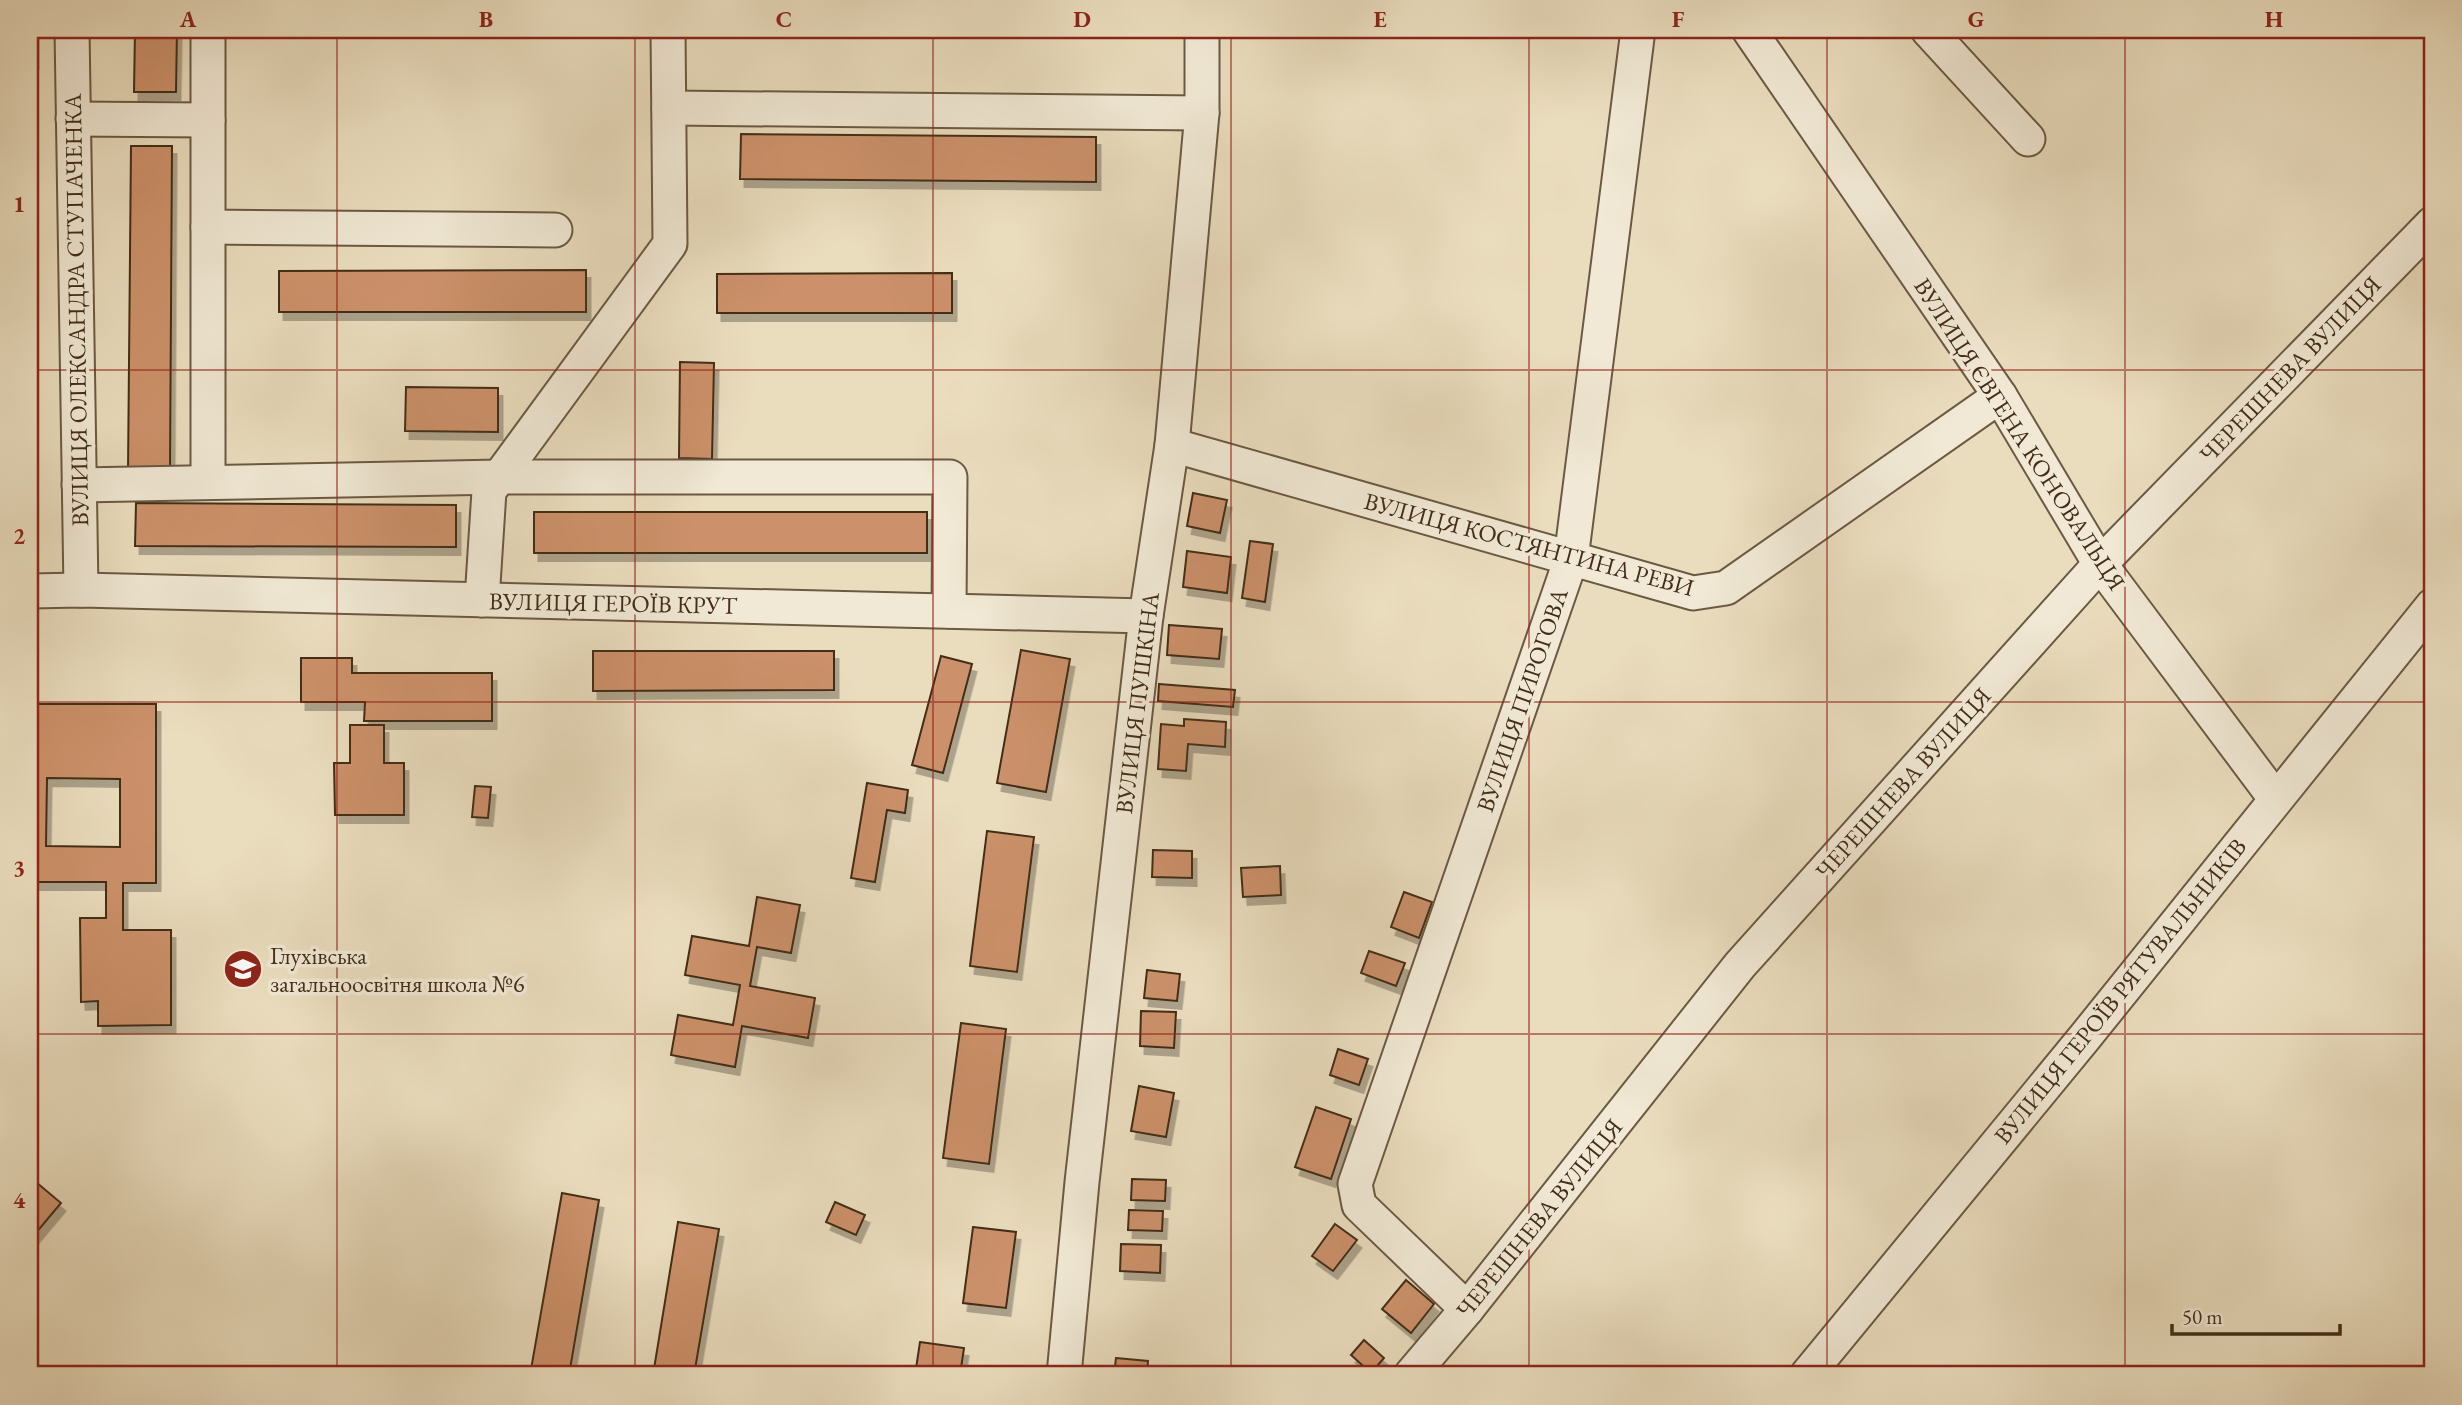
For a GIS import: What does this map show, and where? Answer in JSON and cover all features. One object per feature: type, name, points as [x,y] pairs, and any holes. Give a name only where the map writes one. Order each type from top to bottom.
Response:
[{"type":"street","name":"ВУЛИЦЯ ОЛЕКСАНДРА СТУПАЧЕНКА","points":[[72,30],[81,590]]},
{"type":"street","points":[[208,30],[208,482]]},
{"type":"street","points":[[482,600],[489,492],[670,244],[668,30]]},
{"type":"street","name":"ВУЛИЦЯ ПУШКІНА","points":[[1064,1375],[1082,1182],[1146,616],[1172,444],[1202,113],[1202,30]]},
{"type":"street","name":"ВУЛИЦЯ ПИРОГОВА","points":[[1467,1309],[1359,1205],[1355,1184],[1571,559],[1637,30]]},
{"type":"street","name":"ВУЛИЦЯ ЄВГЕНА КОНОВАЛЬЦЯ","points":[[1749,30],[2000,396],[2100,564],[2275,798]]},
{"type":"street","points":[[1928,30],[2028,139]]},
{"type":"street","points":[[669,108],[1202,113]]},
{"type":"street","points":[[73,118],[208,120]]},
{"type":"street","name":"ЧЕРЕШНЕВА ВУЛИЦЯ","points":[[1411,1375],[1467,1309],[1740,965],[2100,564],[2432,224]]},
{"type":"street","points":[[208,227],[555,230]]},
{"type":"street","name":"ВУЛИЦЯ КОСТЯНТИНА РЕВИ","points":[[1172,444],[1693,593],[1726,588],[2000,396]]},
{"type":"street","points":[[79,485],[500,477],[950,477],[949,611]]},
{"type":"street","name":"ВУЛИЦЯ ГЕРОЇВ КРУТ","points":[[30,591],[81,590],[1146,616]]},
{"type":"street","name":"ВУЛИЦЯ ГЕРОЇВ РЯТУВАЛЬНИКІВ","points":[[1807,1375],[2085,1037],[2432,606]]},
{"type":"building","points":[[30,30],[34,30],[34,61],[30,61]]},
{"type":"building","points":[[135,30],[177,30],[176,92],[134,92]]},
{"type":"building","points":[[741,134],[1096,137],[1096,182],[740,179]]},
{"type":"building","points":[[131,146],[172,146],[170,472],[128,472]]},
{"type":"building","points":[[586,270],[586,312],[279,312],[279,271]]},
{"type":"building","points":[[952,273],[952,313],[717,313],[717,274]]},
{"type":"building","points":[[680,362],[714,363],[712,459],[679,458]]},
{"type":"building","points":[[406,387],[498,388],[498,432],[405,431]]},
{"type":"building","points":[[1193,493],[1227,500],[1220,533],[1187,526]]},
{"type":"building","points":[[136,503],[456,505],[456,547],[135,546]]},
{"type":"building","points":[[534,512],[927,512],[927,553],[534,553]]},
{"type":"building","points":[[1250,541],[1273,544],[1265,602],[1242,598]]},
{"type":"building","points":[[1187,551],[1231,557],[1227,593],[1183,587]]},
{"type":"building","points":[[1169,625],[1222,629],[1219,659],[1167,655]]},
{"type":"building","points":[[1021,650],[1070,659],[1046,792],[997,783]]},
{"type":"building","points":[[593,651],[834,651],[834,690],[593,691]]},
{"type":"building","points":[[941,656],[972,664],[943,773],[912,765]]},
{"type":"building","points":[[301,658],[352,658],[352,673],[492,673],[492,721],[364,721],[365,702],[301,702]]},
{"type":"building","points":[[1159,684],[1235,690],[1233,707],[1158,701]]},
{"type":"building","points":[[30,704],[156,704],[156,883],[123,883],[123,930],[171,930],[171,1025],[98,1026],[98,1001],[81,1002],[80,918],[106,918],[106,882],[30,882]],"holes":[[[47,778],[120,779],[120,847],[46,846]]]},
{"type":"building","points":[[1184,719],[1226,722],[1225,747],[1188,744],[1186,771],[1158,769],[1161,724],[1184,726]]},
{"type":"building","points":[[350,725],[384,725],[384,763],[404,763],[404,815],[335,815],[334,763],[350,763]]},
{"type":"building","points":[[867,783],[908,790],[905,813],[887,810],[875,882],[851,878]]},
{"type":"building","points":[[475,786],[491,787],[488,818],[472,817]]},
{"type":"building","points":[[987,831],[1034,837],[1017,972],[970,966]]},
{"type":"building","points":[[1153,850],[1192,851],[1192,878],[1152,877]]},
{"type":"building","points":[[1280,866],[1281,895],[1243,897],[1241,868]]},
{"type":"building","points":[[1404,892],[1432,902],[1419,938],[1391,927]]},
{"type":"building","points":[[757,897],[800,905],[791,953],[757,947],[750,986],[815,998],[808,1038],[742,1026],[735,1067],[671,1055],[678,1015],[733,1025],[740,985],[685,975],[692,936],[749,946]]},
{"type":"building","points":[[1369,951],[1405,963],[1396,986],[1361,973]]},
{"type":"building","points":[[1147,970],[1180,974],[1177,1001],[1144,998]]},
{"type":"building","points":[[1141,1011],[1176,1012],[1174,1048],[1140,1046]]},
{"type":"building","points":[[961,1023],[1006,1029],[989,1164],[943,1158]]},
{"type":"building","points":[[1338,1049],[1368,1059],[1359,1085],[1330,1075]]},
{"type":"building","points":[[1139,1086],[1174,1093],[1166,1137],[1131,1131]]},
{"type":"building","points":[[1316,1107],[1351,1119],[1331,1179],[1295,1167]]},
{"type":"building","points":[[30,1177],[61,1203],[30,1240]]},
{"type":"building","points":[[1132,1179],[1166,1180],[1165,1201],[1131,1200]]},
{"type":"building","points":[[562,1193],[599,1200],[569,1375],[530,1375]]},
{"type":"building","points":[[835,1202],[865,1215],[856,1235],[826,1222]]},
{"type":"building","points":[[1129,1210],[1163,1211],[1162,1231],[1128,1230]]},
{"type":"building","points":[[678,1222],[719,1229],[694,1375],[653,1375]]},
{"type":"building","points":[[1335,1224],[1357,1240],[1333,1271],[1312,1256]]},
{"type":"building","points":[[973,1227],[1016,1232],[1006,1308],[963,1303]]},
{"type":"building","points":[[1121,1244],[1161,1245],[1160,1273],[1120,1271]]},
{"type":"building","points":[[1406,1280],[1434,1304],[1411,1333],[1382,1309]]},
{"type":"building","points":[[1364,1340],[1384,1358],[1371,1373],[1351,1355]]},
{"type":"building","points":[[920,1342],[964,1348],[960,1375],[915,1375]]},
{"type":"building","points":[[1116,1358],[1148,1361],[1147,1375],[1114,1375]]},
{"type":"building","points":[[770,1367],[815,1374],[815,1375],[769,1375]]},
{"type":"place","name":"Глухівська загальноосвітня школа №6","points":[[243,969]]}]
